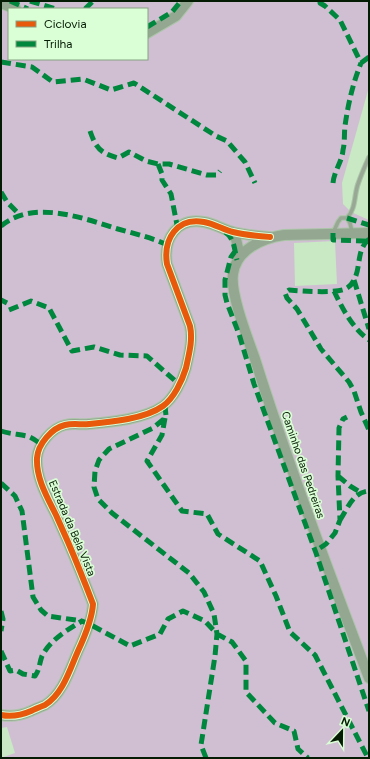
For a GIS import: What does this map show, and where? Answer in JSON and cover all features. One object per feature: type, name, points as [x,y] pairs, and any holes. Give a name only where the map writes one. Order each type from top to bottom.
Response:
[{"type":"street","points":[[148,32],[176,16],[188,1]]},
{"type":"street","points":[[1,3],[14,8]]},
{"type":"street","name":"Estrada da Bela Vista","points":[[1,716],[24,714],[46,704],[57,693],[66,680],[84,638],[92,612],[93,604],[76,559],[40,480],[37,458],[39,448],[52,431],[66,425],[90,424],[136,417],[155,411],[167,403],[183,377],[189,357],[192,336],[190,326],[167,264],[166,250],[169,240],[176,229],[188,222],[207,223],[222,227],[232,232],[270,237]]},
{"type":"street","points":[[232,232],[236,239],[240,257]]},
{"type":"street","points":[[270,237],[333,233],[369,233]]},
{"type":"street","name":"Caminho das Pedreiras","points":[[270,237],[250,248],[237,260],[232,276],[236,300],[278,431],[369,678]]},
{"type":"lane","points":[[347,218],[354,204],[357,186],[369,157]]},
{"type":"lane","points":[[333,233],[341,218],[347,218]]},
{"type":"lane","points":[[347,218],[350,223],[352,233]]},
{"type":"shaded area","points":[[1,1],[369,1],[369,87],[342,183],[343,204],[351,212],[369,220],[369,758],[1,758],[15,753],[7,727],[1,728]],"holes":[[[335,241],[337,284],[295,286],[294,243]]]},
{"type":"marked path","points":[[10,1],[26,8]]},
{"type":"marked path","points":[[30,1],[53,8]]},
{"type":"marked path","points":[[86,8],[93,1]]},
{"type":"marked path","points":[[148,26],[172,12],[181,1]]},
{"type":"marked path","points":[[320,1],[320,3],[340,20],[361,63]]},
{"type":"marked path","points":[[361,63],[369,57]]},
{"type":"marked path","points":[[1,62],[32,67],[53,82],[83,79],[111,90],[134,83],[216,136],[227,141],[245,162],[255,183]]},
{"type":"marked path","points":[[333,183],[340,163],[344,144],[349,102],[361,63]]},
{"type":"marked path","points":[[90,131],[94,142],[103,152],[118,158],[129,152],[146,161],[158,164],[169,164],[207,175],[217,175],[220,171]]},
{"type":"marked path","points":[[158,164],[162,174],[162,180],[171,194],[178,230]]},
{"type":"marked path","points":[[1,192],[7,202],[20,215]]},
{"type":"marked path","points":[[1,226],[14,218],[28,214],[43,212],[58,213],[89,220],[151,238],[170,246]]},
{"type":"marked path","points":[[347,218],[369,225]]},
{"type":"marked path","points":[[225,232],[231,238],[235,248],[237,260]]},
{"type":"marked path","points":[[333,233],[333,240],[368,242]]},
{"type":"marked path","points":[[369,239],[362,248],[355,279],[347,288],[328,292],[289,290],[285,293],[287,298],[297,309],[321,349],[349,382],[369,430]]},
{"type":"marked path","points":[[236,250],[231,257],[225,280],[225,295],[227,303],[239,334],[254,384],[316,553],[369,711]]},
{"type":"marked path","points":[[354,280],[369,329]]},
{"type":"marked path","points":[[334,291],[344,311],[353,324],[369,340]]},
{"type":"marked path","points":[[1,300],[7,303]]},
{"type":"marked path","points":[[9,310],[31,301],[49,308],[72,351],[94,347],[120,355],[147,356],[181,386]]},
{"type":"marked path","points":[[165,405],[165,418],[153,428],[109,449],[99,460],[95,471],[94,487],[98,499],[112,513],[189,573],[204,592],[214,614],[217,634],[215,656],[201,745],[206,758]]},
{"type":"marked path","points":[[320,548],[326,544],[335,533],[340,520],[338,476],[339,428],[343,419],[347,417]]},
{"type":"marked path","points":[[165,418],[162,435],[147,461],[182,511],[207,514],[218,534],[260,561],[290,632],[315,655],[368,758]]},
{"type":"marked path","points":[[1,431],[27,436],[43,446]]},
{"type":"marked path","points":[[338,476],[360,492]]},
{"type":"marked path","points":[[1,483],[15,496],[22,511],[33,597],[41,610],[48,616],[82,621]]},
{"type":"marked path","points":[[340,520],[355,497],[363,492],[369,491]]},
{"type":"marked path","points":[[1,611],[3,619],[1,631]]},
{"type":"marked path","points":[[1,651],[10,671],[16,670],[23,674],[35,676],[39,669],[45,650],[54,640],[82,621],[130,646],[160,634],[168,619],[183,611],[205,621],[217,634],[232,642],[246,661],[246,692],[275,723],[294,731],[298,749],[308,758]]},
{"type":"cycle path","points":[[1,715],[20,715],[45,705],[57,694],[65,681],[83,640],[90,622],[93,604],[68,542],[40,480],[37,465],[40,447],[46,437],[55,429],[65,425],[117,421],[137,417],[163,406],[174,394],[180,384],[186,368],[191,336],[190,326],[167,264],[166,255],[170,238],[179,226],[194,221],[204,222],[238,233],[270,237]]}]
